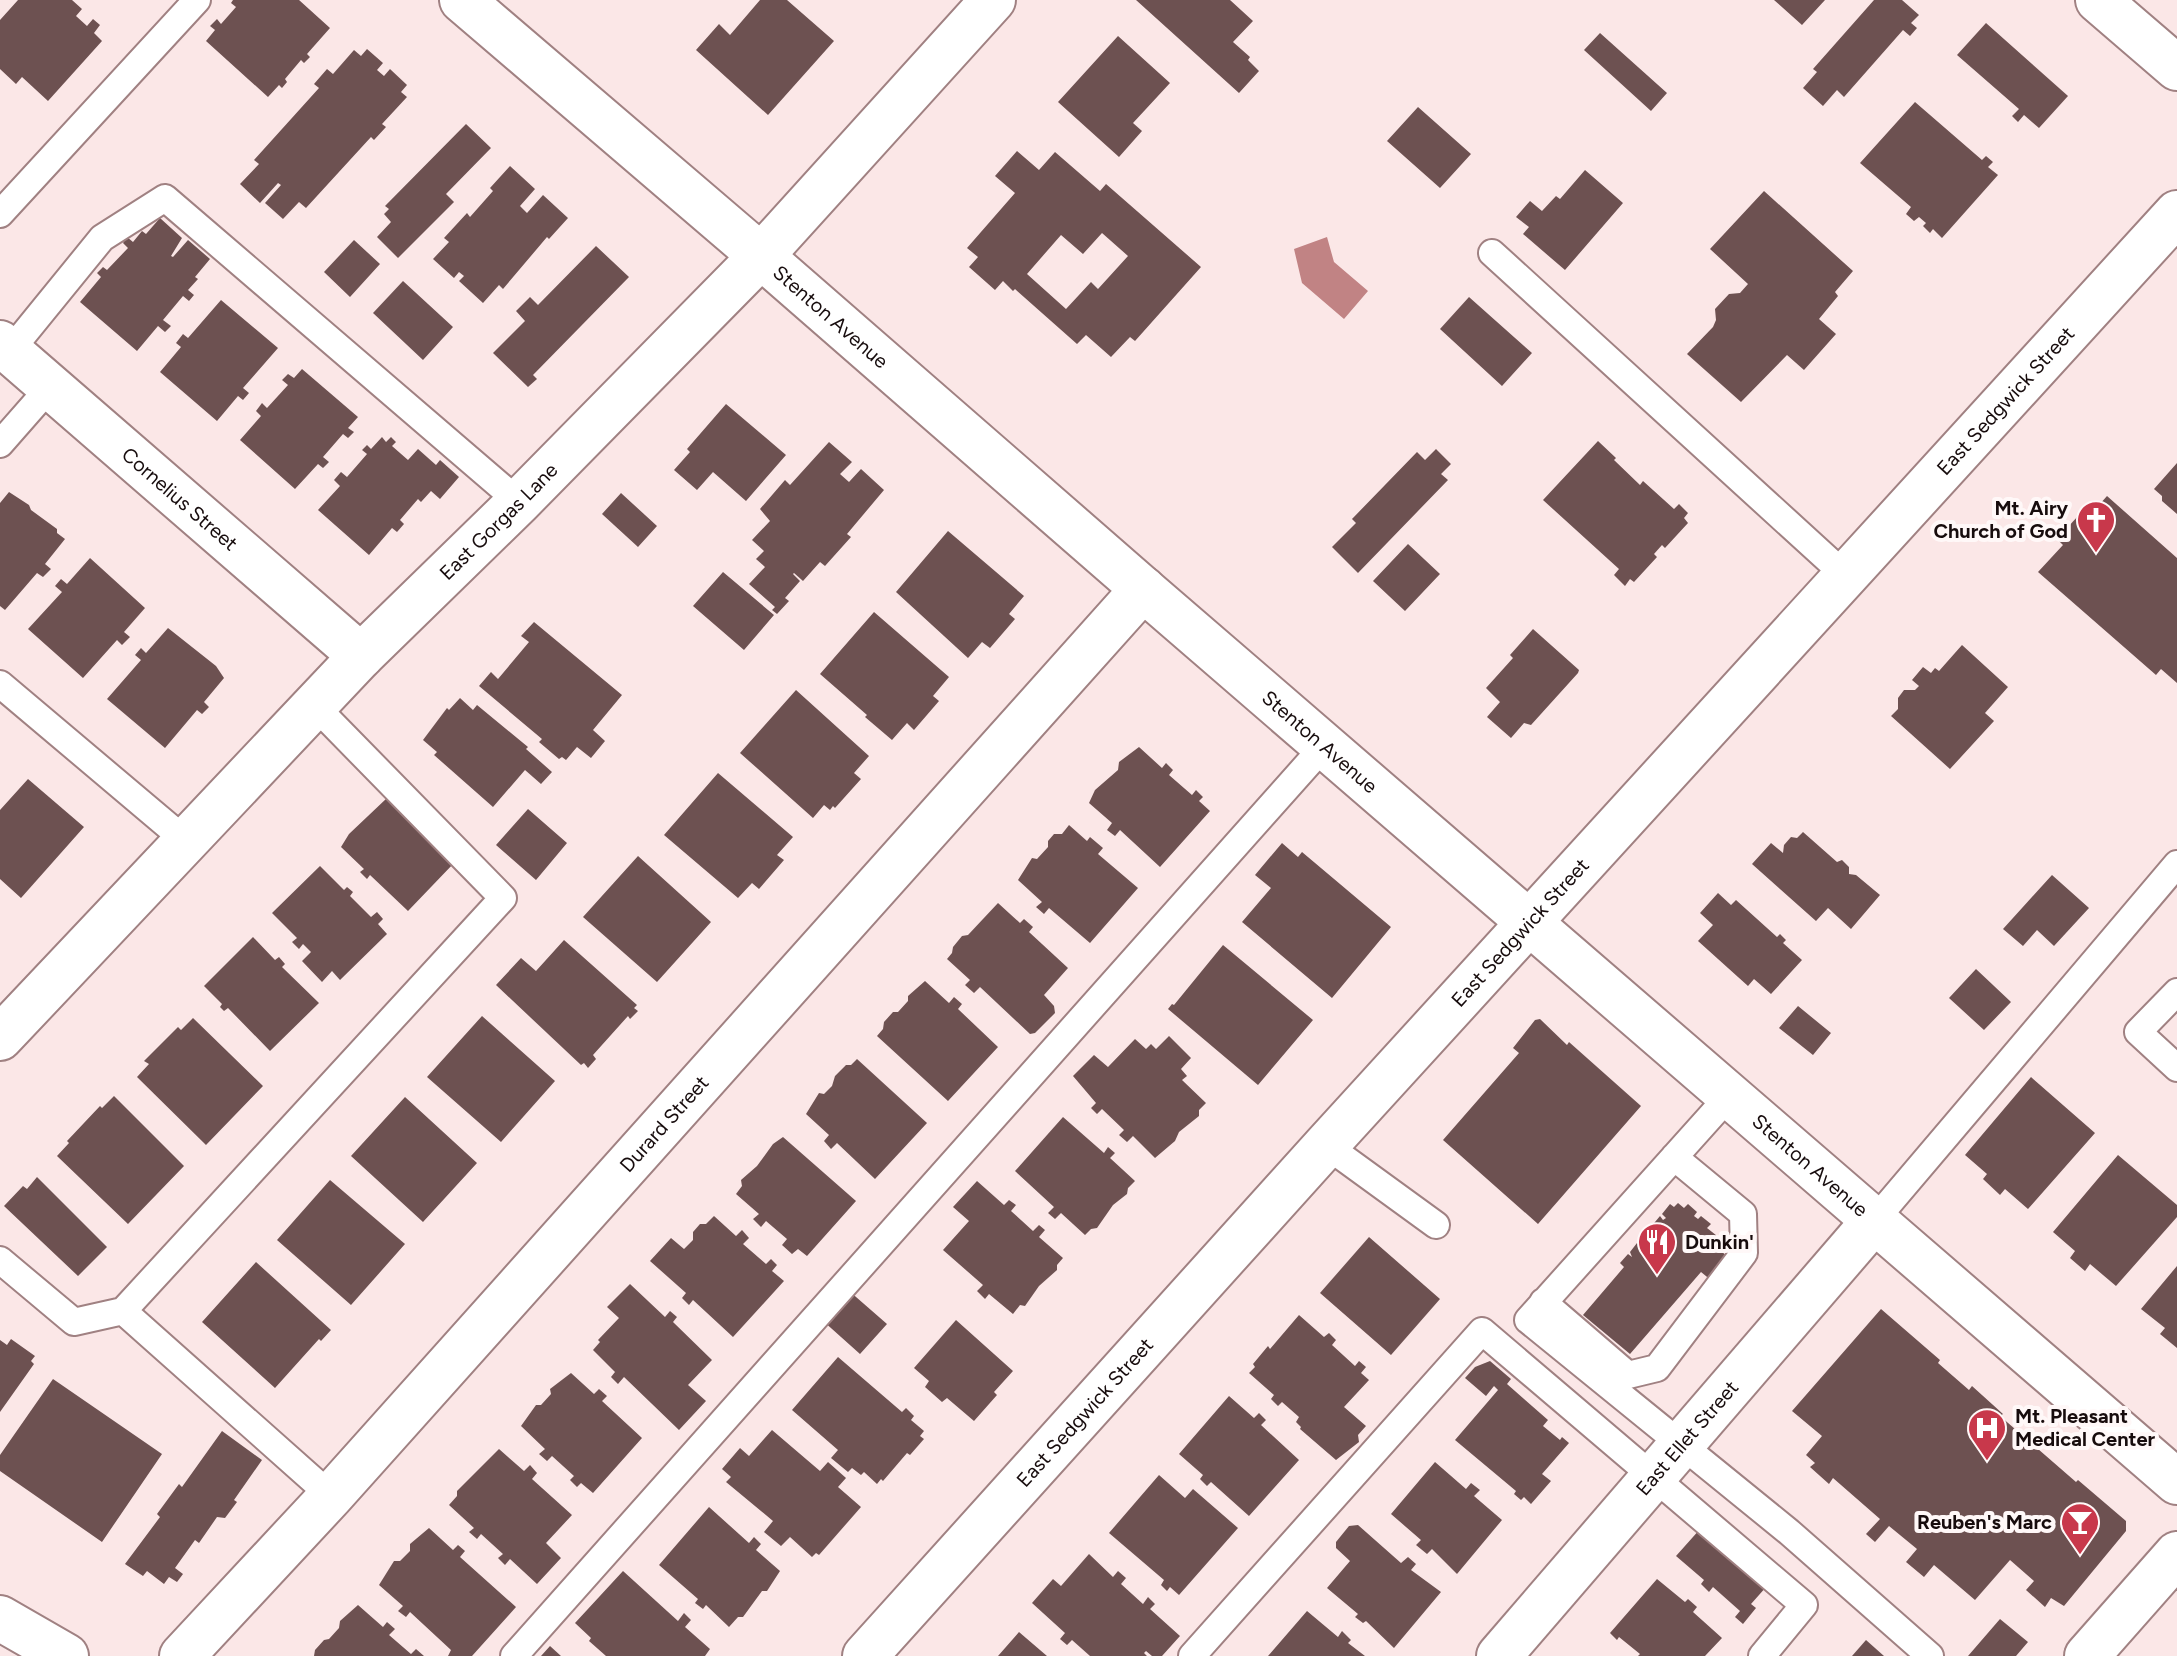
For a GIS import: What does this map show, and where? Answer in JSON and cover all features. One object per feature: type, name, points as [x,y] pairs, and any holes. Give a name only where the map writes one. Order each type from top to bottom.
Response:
[{"type":"street","name":"Stenton Avenue","points":[[462,0],[2177,1482]]},
{"type":"street","name":"East Gorgas Lane","points":[[5,1023],[186,841],[361,656],[519,502],[761,256],[993,0]]},
{"type":"street","points":[[2098,0],[2177,68]]},
{"type":"street","name":"East Sedgwick Street","points":[[865,1656],[1326,1145],[2177,213]]},
{"type":"street","name":"Cornelius Street","points":[[5,347],[361,656]]},
{"type":"street","name":"Durard Street","points":[[182,1656],[331,1496],[1143,589]]},
{"type":"street","name":"East Ellet Street","points":[[1499,1656],[1874,1221]]},
{"type":"street","points":[[2087,1656],[2177,1554]]},
{"type":"street","points":[[0,1618],[66,1656]]},
{"type":"lane","points":[[0,214],[197,0]]},
{"type":"lane","points":[[5,347],[102,238],[165,198],[519,502]]},
{"type":"lane","points":[[1492,253],[1846,576]]},
{"type":"lane","points":[[0,444],[50,387]]},
{"type":"lane","points":[[0,684],[186,841]]},
{"type":"lane","points":[[0,1260],[74,1322],[123,1311],[503,898],[315,706]]},
{"type":"lane","points":[[514,1656],[1325,745]]},
{"type":"lane","points":[[1874,1221],[2177,864]]},
{"type":"lane","points":[[2177,992],[2138,1032],[2177,1068]]},
{"type":"lane","points":[[1729,1096],[1528,1320],[1804,1605],[1762,1656]]},
{"type":"lane","points":[[1326,1145],[1436,1225]]},
{"type":"lane","points":[[1543,1302],[1628,1375],[1657,1368],[1744,1253],[1743,1214],[1674,1157]]},
{"type":"lane","points":[[123,1311],[331,1496]]},
{"type":"lane","points":[[1192,1656],[1482,1331],[1668,1462],[1789,1532],[1930,1656]]},
{"type":"shaded area","points":[[1327,237],[1334,262],[1368,291],[1344,319],[1302,283],[1294,249]]},
{"type":"building","points":[[18,0],[72,0],[82,9],[76,16],[87,26],[93,19],[100,25],[94,33],[102,41],[48,101],[22,77],[16,84],[0,69],[0,20]]},
{"type":"building","points":[[233,0],[299,0],[330,28],[307,54],[310,57],[304,63],[301,60],[285,79],[287,82],[282,88],[279,85],[268,97],[206,41],[215,30],[210,26],[217,19],[221,24],[236,7],[231,3]]},
{"type":"building","points":[[760,0],[787,0],[834,41],[768,115],[696,50],[719,24],[730,35]]},
{"type":"building","points":[[1136,0],[1230,0],[1253,21],[1233,42],[1250,57],[1248,60],[1259,71],[1239,93]]},
{"type":"building","points":[[1774,0],[1825,0],[1802,25]]},
{"type":"building","points":[[1874,0],[1902,0],[1919,15],[1911,23],[1917,28],[1910,36],[1903,30],[1844,97],[1837,90],[1823,106],[1803,88],[1817,72],[1813,69]]},
{"type":"building","points":[[1986,23],[2068,96],[2039,128],[2024,115],[2018,122],[2012,116],[2019,109],[1957,55]]},
{"type":"building","points":[[1600,33],[1667,93],[1651,111],[1584,50]]},
{"type":"building","points":[[1118,36],[1170,83],[1133,123],[1142,131],[1119,157],[1058,102]]},
{"type":"building","points":[[367,49],[383,63],[377,70],[384,76],[390,69],[407,85],[401,92],[407,97],[382,124],[386,127],[374,140],[371,137],[306,208],[299,202],[283,219],[265,203],[281,185],[278,183],[260,203],[240,184],[259,164],[254,160],[319,88],[314,84],[327,69],[333,74],[354,50],[361,56]]},
{"type":"building","points":[[1915,102],[1982,160],[1986,156],[1993,162],[1988,167],[1998,175],[1942,238],[1933,229],[1930,233],[1919,217],[1914,221],[1906,214],[1911,207],[1860,163]]},
{"type":"building","points":[[1418,107],[1471,154],[1440,188],[1387,141]]},
{"type":"building","points":[[466,124],[491,148],[446,194],[454,202],[398,258],[377,237],[391,222],[384,214],[389,209],[385,206]]},
{"type":"building","points":[[1017,151],[1039,170],[1055,152],[1100,191],[1106,184],[1201,267],[1135,341],[1130,337],[1111,357],[1086,335],[1077,344],[1015,289],[1013,291],[1003,281],[995,290],[969,267],[978,257],[967,248],[1015,193],[995,176]],"holes":[[[1102,233],[1128,256],[1098,289],[1091,282],[1066,309],[1027,274],[1061,235],[1083,254]]]},
{"type":"building","points":[[510,166],[535,189],[520,206],[527,213],[543,195],[568,218],[549,239],[547,237],[503,289],[499,285],[483,303],[459,281],[464,276],[459,272],[454,278],[433,259],[449,242],[444,238],[467,213],[470,217]]},
{"type":"building","points":[[1585,170],[1623,203],[1565,270],[1523,234],[1529,227],[1516,217],[1530,201],[1542,211],[1556,196],[1560,199]]},
{"type":"building","points":[[1764,191],[1853,271],[1835,292],[1838,296],[1819,319],[1836,334],[1804,370],[1787,355],[1741,402],[1687,354],[1713,327],[1715,309],[1729,294],[1740,293],[1748,284],[1710,249]]},
{"type":"building","points":[[160,218],[182,238],[171,256],[188,240],[210,259],[188,290],[194,295],[189,301],[183,296],[163,320],[171,326],[165,332],[158,326],[137,351],[80,302],[101,277],[97,273],[103,267],[107,270],[128,248],[123,243],[127,237],[133,242],[142,231],[146,234]]},
{"type":"building","points":[[354,240],[380,264],[350,297],[324,272]]},
{"type":"building","points":[[596,246],[629,277],[533,375],[537,379],[528,387],[493,353],[525,321],[516,311],[530,297],[538,305]]},
{"type":"building","points":[[403,281],[453,327],[423,360],[373,313]]},
{"type":"building","points":[[1469,297],[1532,353],[1502,386],[1440,329]]},
{"type":"building","points":[[221,300],[278,348],[243,388],[249,393],[243,400],[238,396],[217,421],[160,372],[181,347],[176,343],[183,334],[188,338]]},
{"type":"building","points":[[302,369],[358,417],[348,428],[354,432],[348,438],[343,434],[323,457],[329,462],[323,468],[318,464],[295,489],[240,440],[261,416],[256,411],[262,403],[267,408],[288,385],[282,380],[288,374],[294,378]]},
{"type":"building","points":[[726,404],[786,455],[746,501],[713,472],[697,490],[674,470],[690,452],[687,449]]},
{"type":"building","points":[[382,437],[386,442],[391,437],[396,442],[392,446],[408,460],[418,449],[436,465],[440,460],[459,477],[440,499],[431,491],[421,502],[418,499],[400,520],[404,524],[397,532],[392,528],[369,555],[318,510],[340,486],[334,480],[341,472],[347,477],[367,454],[362,450],[367,445],[371,449]]},
{"type":"building","points":[[1598,441],[1640,485],[1643,481],[1674,509],[1679,504],[1688,513],[1684,518],[1688,523],[1665,548],[1662,545],[1654,554],[1657,557],[1634,582],[1630,579],[1625,586],[1614,575],[1619,569],[1543,500]]},
{"type":"building","points":[[829,442],[852,462],[840,474],[849,482],[861,469],[884,490],[847,534],[851,537],[825,566],[820,562],[803,581],[793,574],[800,581],[785,598],[789,601],[777,614],[772,610],[775,607],[749,584],[765,567],[756,559],[764,551],[752,540],[770,521],[760,509],[785,480],[790,485]]},
{"type":"building","points":[[1436,449],[1451,464],[1441,474],[1448,480],[1358,573],[1332,547],[1356,523],[1352,519],[1417,452],[1425,460]]},
{"type":"building","points":[[2177,463],[2177,514],[2154,489]]},
{"type":"building","points":[[9,492],[29,505],[65,539],[45,564],[51,569],[43,577],[37,573],[5,610],[0,606],[0,503]]},
{"type":"building","points":[[621,493],[657,526],[638,547],[602,514]]},
{"type":"building","points":[[2107,496],[2177,558],[2177,683],[2161,669],[2156,675],[2038,572],[2063,545],[2057,539],[2078,516],[2084,522]]},
{"type":"building","points":[[948,531],[1024,596],[1009,614],[1015,619],[990,648],[982,642],[968,658],[896,592]]},
{"type":"building","points":[[1408,544],[1440,574],[1405,611],[1373,581]]},
{"type":"building","points":[[90,558],[145,608],[124,632],[130,637],[122,645],[117,640],[83,678],[28,629],[62,592],[55,586],[61,579],[67,584]]},
{"type":"building","points":[[723,572],[774,615],[744,650],[693,606]]},
{"type":"building","points":[[874,612],[949,677],[933,696],[939,701],[914,730],[907,723],[892,740],[820,674]]},
{"type":"building","points":[[534,622],[622,695],[593,730],[605,741],[591,758],[577,747],[566,760],[562,757],[559,759],[539,742],[542,739],[479,686],[491,672],[498,679],[529,642],[521,636]]},
{"type":"building","points":[[168,628],[216,666],[224,678],[204,702],[209,707],[202,714],[197,710],[165,748],[107,699],[141,660],[135,655],[141,648],[146,653]]},
{"type":"building","points":[[1533,629],[1579,670],[1531,725],[1524,723],[1511,738],[1487,717],[1500,702],[1486,688],[1513,658],[1510,655]]},
{"type":"building","points":[[1962,645],[2008,687],[1985,713],[1994,721],[1950,769],[1891,716],[1898,709],[1898,698],[1904,690],[1915,690],[1919,686],[1912,680],[1923,667],[1931,673],[1935,668],[1939,671]]},
{"type":"building","points":[[796,690],[869,756],[854,773],[861,779],[835,808],[833,806],[830,810],[824,805],[813,818],[740,753]]},
{"type":"building","points":[[460,698],[473,710],[477,705],[528,747],[526,749],[552,772],[541,784],[525,770],[493,807],[434,755],[437,752],[423,740],[447,708],[449,710]]},
{"type":"building","points":[[1139,747],[1162,768],[1166,763],[1173,770],[1169,775],[1192,795],[1196,790],[1203,797],[1199,801],[1210,811],[1160,867],[1120,830],[1115,836],[1107,830],[1112,823],[1089,803],[1095,790],[1118,770],[1119,762]]},
{"type":"building","points":[[718,773],[793,837],[777,855],[784,860],[759,889],[752,883],[738,898],[664,835]]},
{"type":"building","points":[[28,779],[84,827],[21,898],[0,879],[0,810]]},
{"type":"building","points":[[387,798],[455,862],[408,911],[370,875],[367,879],[360,872],[364,869],[341,847],[349,834]]},
{"type":"building","points":[[528,809],[567,843],[536,880],[496,845]]},
{"type":"building","points":[[1069,825],[1087,841],[1090,837],[1103,848],[1098,854],[1138,888],[1090,943],[1049,908],[1044,914],[1036,907],[1042,902],[1018,880],[1032,858],[1037,859],[1048,847],[1048,841],[1054,834],[1062,834]]},
{"type":"building","points":[[1803,832],[1837,862],[1842,860],[1849,867],[1849,874],[1856,875],[1880,895],[1851,929],[1828,908],[1816,921],[1752,864],[1771,843],[1783,853],[1784,845],[1791,837],[1797,838]]},
{"type":"building","points":[[1282,843],[1298,857],[1302,852],[1391,927],[1332,998],[1242,922],[1271,888],[1255,875]]},
{"type":"building","points":[[638,856],[711,922],[657,982],[583,917]]},
{"type":"building","points":[[320,866],[344,890],[347,887],[353,892],[350,896],[371,917],[377,912],[383,919],[378,924],[387,934],[340,980],[332,971],[322,982],[302,961],[311,952],[303,944],[299,949],[292,942],[297,938],[272,913]]},
{"type":"building","points":[[2052,875],[2089,908],[2054,946],[2037,930],[2023,946],[2003,929]]},
{"type":"building","points":[[1718,893],[1731,905],[1736,900],[1777,937],[1780,934],[1786,940],[1783,943],[1802,960],[1771,994],[1754,979],[1748,986],[1698,941],[1713,925],[1700,913]]},
{"type":"building","points":[[998,903],[1020,923],[1024,919],[1033,927],[1029,932],[1068,968],[1044,995],[1054,1006],[1055,1013],[1035,1033],[1030,1034],[980,987],[974,993],[965,985],[970,980],[947,959],[962,936],[968,935]]},
{"type":"building","points":[[253,937],[275,960],[279,957],[285,964],[282,967],[319,1003],[270,1051],[228,1008],[224,1011],[220,1007],[222,1004],[204,986]]},
{"type":"building","points":[[564,940],[637,1005],[634,1008],[638,1011],[630,1019],[628,1016],[593,1055],[596,1059],[588,1068],[584,1063],[581,1065],[496,985],[521,958],[536,971]]},
{"type":"building","points":[[1223,945],[1313,1020],[1258,1085],[1168,1009]]},
{"type":"building","points":[[1976,969],[2011,1002],[1984,1030],[1949,998]]},
{"type":"building","points":[[925,981],[949,1003],[954,997],[962,1004],[958,1009],[998,1047],[948,1101],[877,1036],[884,1022],[893,1012],[898,1012],[908,1001],[908,996]]},
{"type":"building","points":[[1798,1006],[1831,1033],[1813,1055],[1779,1028]]},
{"type":"building","points":[[482,1016],[555,1081],[501,1142],[427,1077]]},
{"type":"building","points":[[193,1018],[263,1086],[206,1145],[137,1077],[149,1064],[144,1061],[178,1027],[181,1030]]},
{"type":"building","points":[[1540,1019],[1641,1106],[1538,1224],[1443,1140],[1519,1053],[1513,1048],[1535,1020]]},
{"type":"building","points":[[1169,1036],[1191,1058],[1181,1069],[1187,1076],[1182,1080],[1206,1103],[1199,1110],[1199,1116],[1155,1158],[1133,1136],[1127,1142],[1119,1135],[1124,1130],[1102,1109],[1097,1114],[1091,1108],[1096,1103],[1073,1076],[1094,1055],[1108,1067],[1135,1039],[1146,1049],[1151,1044],[1156,1049]]},
{"type":"building","points":[[857,1059],[927,1123],[875,1179],[837,1143],[831,1149],[824,1141],[829,1135],[806,1114],[819,1093],[824,1094],[832,1086],[835,1076]]},
{"type":"building","points":[[2031,1077],[2095,1133],[2028,1209],[2005,1189],[2000,1195],[1983,1179],[1987,1174],[1965,1155]]},
{"type":"building","points":[[114,1096],[184,1166],[128,1224],[57,1156],[100,1106],[102,1108]]},
{"type":"building","points":[[405,1097],[477,1163],[423,1222],[351,1156]]},
{"type":"building","points":[[1063,1117],[1104,1153],[1108,1147],[1115,1153],[1110,1158],[1135,1181],[1097,1228],[1085,1235],[1061,1213],[1055,1219],[1048,1213],[1054,1207],[1015,1171]]},
{"type":"building","points":[[783,1137],[856,1201],[807,1256],[798,1249],[792,1254],[782,1245],[787,1239],[766,1221],[761,1227],[753,1219],[759,1214],[736,1194],[742,1186],[741,1180]]},
{"type":"building","points":[[2118,1155],[2177,1205],[2177,1217],[2116,1286],[2090,1264],[2085,1271],[2070,1258],[2075,1251],[2053,1232]]},
{"type":"building","points":[[37,1177],[107,1247],[78,1276],[4,1206],[23,1186],[27,1189]]},
{"type":"building","points":[[330,1180],[405,1244],[351,1305],[277,1240]]},
{"type":"building","points":[[977,1181],[1004,1205],[1009,1200],[1016,1205],[1011,1211],[1033,1231],[1039,1225],[1045,1230],[1039,1237],[1063,1258],[1057,1270],[1039,1286],[1025,1306],[1020,1305],[1013,1314],[989,1294],[985,1299],[977,1291],[983,1285],[943,1250],[969,1221],[953,1207]]},
{"type":"building","name":"Dunkin'","points":[[1678,1203],[1684,1208],[1688,1204],[1697,1212],[1694,1216],[1698,1219],[1701,1216],[1711,1224],[1707,1228],[1726,1243],[1720,1250],[1731,1260],[1712,1281],[1701,1272],[1630,1354],[1583,1315],[1624,1267],[1620,1263],[1628,1254],[1632,1257],[1630,1252],[1637,1243],[1642,1246],[1640,1242],[1649,1232],[1652,1234],[1655,1230],[1650,1228],[1660,1216],[1663,1220],[1666,1218],[1662,1214],[1670,1204],[1674,1207]]},
{"type":"building","points":[[714,1216],[736,1236],[742,1230],[749,1238],[743,1244],[766,1264],[771,1259],[777,1265],[772,1271],[784,1281],[733,1337],[693,1300],[689,1305],[682,1298],[686,1293],[650,1261],[671,1238],[684,1249],[693,1240],[693,1232],[700,1224],[706,1224]]},
{"type":"building","points":[[1369,1237],[1440,1299],[1391,1355],[1320,1293]]},
{"type":"building","points":[[256,1262],[331,1330],[275,1388],[202,1322]]},
{"type":"building","points":[[2177,1266],[2177,1348],[2160,1334],[2165,1328],[2141,1309]]},
{"type":"building","points":[[630,1284],[665,1317],[670,1311],[677,1317],[673,1322],[712,1360],[688,1385],[706,1401],[679,1430],[624,1377],[618,1384],[611,1377],[615,1372],[593,1350],[600,1342],[598,1340],[619,1318],[607,1307]]},
{"type":"building","points":[[848,1290],[887,1324],[860,1354],[822,1320]]},
{"type":"building","points":[[1881,1309],[1940,1360],[1938,1363],[1969,1390],[1972,1386],[2003,1414],[2000,1416],[2126,1521],[2126,1531],[2064,1606],[2051,1598],[2045,1607],[2026,1590],[2034,1581],[2010,1560],[1975,1600],[1934,1565],[1924,1577],[1906,1562],[1917,1549],[1889,1526],[1875,1542],[1866,1534],[1880,1519],[1833,1478],[1829,1484],[1810,1467],[1815,1463],[1806,1455],[1822,1436],[1792,1411]]},
{"type":"building","points":[[1299,1315],[1324,1337],[1329,1333],[1336,1340],[1332,1345],[1355,1366],[1359,1361],[1366,1367],[1361,1373],[1369,1380],[1344,1407],[1366,1426],[1358,1435],[1359,1442],[1336,1460],[1300,1429],[1296,1422],[1299,1417],[1282,1402],[1278,1406],[1271,1399],[1274,1395],[1249,1373],[1268,1346],[1270,1349]]},
{"type":"building","points":[[956,1320],[1013,1371],[974,1421],[947,1398],[942,1402],[925,1387],[929,1381],[914,1368]]},
{"type":"building","points":[[11,1339],[35,1356],[31,1361],[34,1364],[0,1412],[0,1340],[7,1345]]},
{"type":"building","points":[[838,1357],[902,1412],[906,1408],[914,1416],[911,1420],[924,1431],[920,1436],[924,1439],[910,1455],[907,1453],[877,1484],[864,1472],[861,1475],[852,1468],[848,1472],[831,1458],[838,1450],[792,1410]]},
{"type":"building","points":[[1490,1361],[1511,1379],[1507,1384],[1548,1420],[1543,1426],[1560,1440],[1562,1437],[1569,1443],[1542,1474],[1551,1481],[1531,1504],[1524,1497],[1521,1500],[1514,1494],[1516,1491],[1455,1440],[1498,1390],[1494,1386],[1486,1396],[1465,1378],[1475,1367]]},
{"type":"building","points":[[571,1373],[594,1394],[599,1389],[607,1396],[602,1401],[642,1438],[593,1493],[581,1483],[577,1487],[570,1480],[574,1476],[552,1456],[547,1461],[539,1454],[545,1449],[521,1426],[536,1405],[541,1405],[551,1394],[550,1389]]},
{"type":"building","points":[[53,1379],[162,1454],[102,1542],[0,1471],[0,1455]]},
{"type":"building","points":[[1229,1396],[1254,1418],[1259,1413],[1266,1420],[1261,1425],[1299,1460],[1249,1516],[1211,1482],[1207,1486],[1200,1479],[1203,1475],[1179,1454]]},
{"type":"building","points":[[772,1430],[820,1471],[828,1462],[846,1478],[838,1487],[861,1507],[819,1555],[816,1553],[812,1557],[790,1537],[781,1546],[764,1532],[773,1521],[726,1482],[731,1477],[722,1469],[740,1448],[749,1456]]},
{"type":"building","points":[[222,1431],[262,1460],[225,1518],[217,1517],[199,1543],[195,1540],[175,1568],[183,1574],[177,1582],[169,1577],[164,1584],[147,1571],[143,1576],[125,1564],[160,1517],[157,1514],[179,1484],[182,1487]]},
{"type":"building","points":[[499,1449],[524,1471],[530,1465],[537,1473],[532,1479],[572,1515],[546,1543],[561,1558],[537,1584],[510,1559],[505,1565],[498,1558],[503,1554],[481,1534],[477,1539],[469,1532],[474,1528],[449,1505],[457,1496],[457,1491]]},
{"type":"building","points":[[1435,1462],[1466,1489],[1471,1483],[1480,1490],[1474,1496],[1502,1520],[1457,1574],[1432,1549],[1427,1554],[1416,1545],[1421,1540],[1391,1514]]},
{"type":"building","points":[[1159,1475],[1185,1498],[1193,1489],[1238,1528],[1179,1595],[1170,1587],[1167,1591],[1161,1585],[1164,1580],[1109,1533]]},
{"type":"building","points":[[709,1507],[749,1543],[754,1537],[761,1544],[756,1550],[780,1571],[767,1591],[762,1591],[743,1617],[738,1617],[729,1627],[706,1605],[703,1609],[695,1603],[698,1599],[659,1565]]},
{"type":"building","points":[[1358,1525],[1401,1563],[1408,1557],[1416,1564],[1411,1570],[1441,1592],[1394,1648],[1366,1621],[1363,1623],[1355,1617],[1358,1614],[1327,1588],[1350,1561],[1336,1548],[1336,1542],[1349,1526]]},
{"type":"building","points":[[429,1528],[453,1550],[458,1545],[465,1551],[460,1557],[516,1607],[472,1656],[448,1656],[451,1650],[410,1612],[406,1617],[398,1611],[403,1606],[379,1585],[394,1561],[400,1561],[410,1551],[410,1544]]},
{"type":"building","points":[[1701,1528],[1767,1586],[1751,1604],[1756,1608],[1743,1624],[1735,1617],[1740,1611],[1713,1587],[1709,1592],[1701,1584],[1704,1580],[1676,1556]]},
{"type":"building","points":[[1089,1554],[1113,1577],[1118,1571],[1126,1578],[1121,1584],[1143,1604],[1148,1597],[1155,1604],[1150,1609],[1180,1636],[1162,1656],[1152,1656],[1146,1651],[1147,1656],[1090,1656],[1072,1640],[1067,1645],[1060,1639],[1065,1633],[1032,1603],[1053,1579],[1061,1586]]},
{"type":"building","points":[[623,1571],[678,1621],[684,1613],[691,1620],[685,1627],[710,1649],[705,1656],[606,1656],[589,1641],[591,1638],[575,1623]]},
{"type":"building","points":[[1657,1579],[1685,1602],[1688,1599],[1697,1607],[1693,1612],[1722,1638],[1705,1656],[1638,1656],[1640,1654],[1610,1633]]},
{"type":"building","points":[[358,1605],[383,1627],[387,1622],[395,1629],[389,1635],[411,1654],[416,1649],[424,1656],[314,1656],[315,1650],[339,1628],[340,1621]]},
{"type":"building","points":[[1307,1611],[1338,1637],[1342,1631],[1351,1640],[1348,1643],[1365,1656],[1268,1656]]},
{"type":"building","points":[[2000,1619],[2028,1642],[2016,1656],[1968,1656]]},
{"type":"building","points":[[1019,1632],[1047,1656],[998,1656]]},
{"type":"building","points":[[1866,1640],[1884,1656],[1852,1656]]},
{"type":"building","points":[[550,1646],[561,1656],[541,1656]]},
{"type":"place","name":"Mt. Airy Church of God","points":[[2096,554]]},
{"type":"place","name":"Dunkin'","points":[[1657,1276]]},
{"type":"place","name":"Mt. Pleasant Medical Center","points":[[1987,1462]]},
{"type":"place","name":"Reuben's Marc","points":[[2080,1556]]}]
